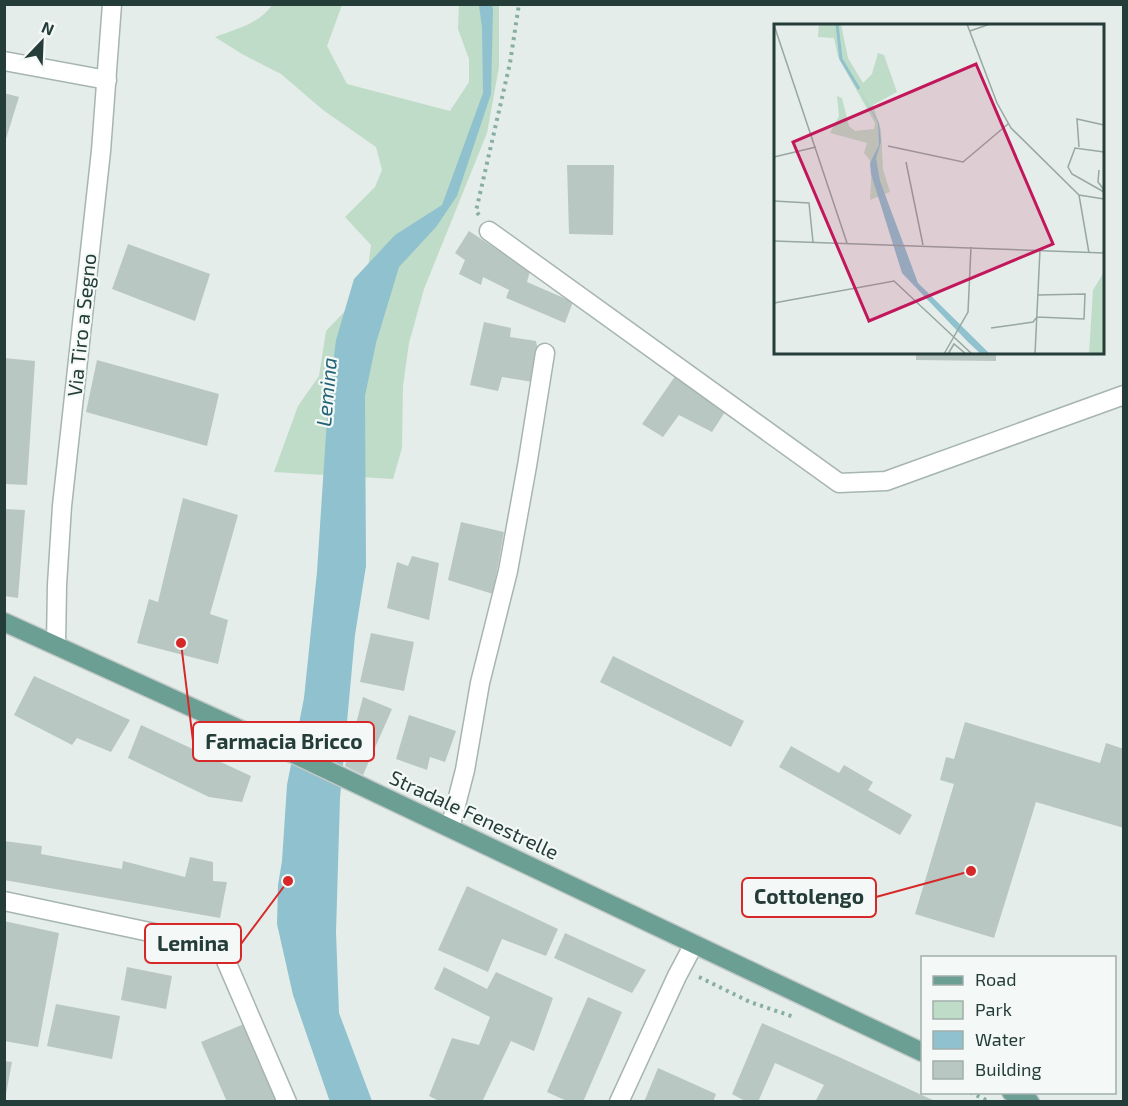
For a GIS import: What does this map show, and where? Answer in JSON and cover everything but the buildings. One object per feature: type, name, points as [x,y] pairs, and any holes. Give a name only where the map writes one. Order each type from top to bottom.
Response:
[{"type":"main road","name":"Stradale Fenestrelle","points":[[4,622],[279,747],[921,1052]]},
{"type":"main road","points":[[1015,1094],[1030,1101]]},
{"type":"street","name":"Via Tiro a Segno","points":[[56,645],[62,506],[102,150],[112,4]]},
{"type":"street","points":[[4,61],[106,80]]},
{"type":"street","points":[[489,231],[839,483],[886,481],[1124,395]]},
{"type":"street","points":[[450,828],[465,770],[480,683],[508,571],[545,353]]},
{"type":"street","points":[[4,901],[220,947],[287,1101]]},
{"type":"street","points":[[619,1101],[677,976],[694,945]]},
{"type":"path","points":[[489,231],[476,211],[510,63],[519,4]]},
{"type":"path","points":[[974,1094],[990,1101]]},
{"type":"green space","points":[[272,5],[342,5],[327,46],[347,84],[450,111],[469,82],[469,59],[458,29],[459,5],[499,5],[499,67],[487,133],[424,289],[409,343],[403,386],[402,448],[393,479],[274,472],[298,406],[319,376],[326,331],[366,284],[371,245],[345,217],[375,187],[382,170],[376,147],[323,110],[281,74],[215,37],[254,21],[267,12]]},
{"type":"water","points":[[479,5],[492,5],[493,9],[491,94],[457,196],[436,227],[399,267],[376,343],[365,396],[366,566],[355,635],[340,798],[336,932],[339,1013],[372,1101],[330,1102],[293,995],[277,924],[278,885],[282,861],[287,785],[304,698],[317,572],[328,403],[336,340],[354,279],[395,235],[442,205],[483,93],[482,28]]},
{"type":"place","name":"Farmacia Bricco","points":[[181,643]]},
{"type":"place","name":"Cottolengo","points":[[971,871]]},
{"type":"place","name":"Lemina","points":[[288,881]]}]
